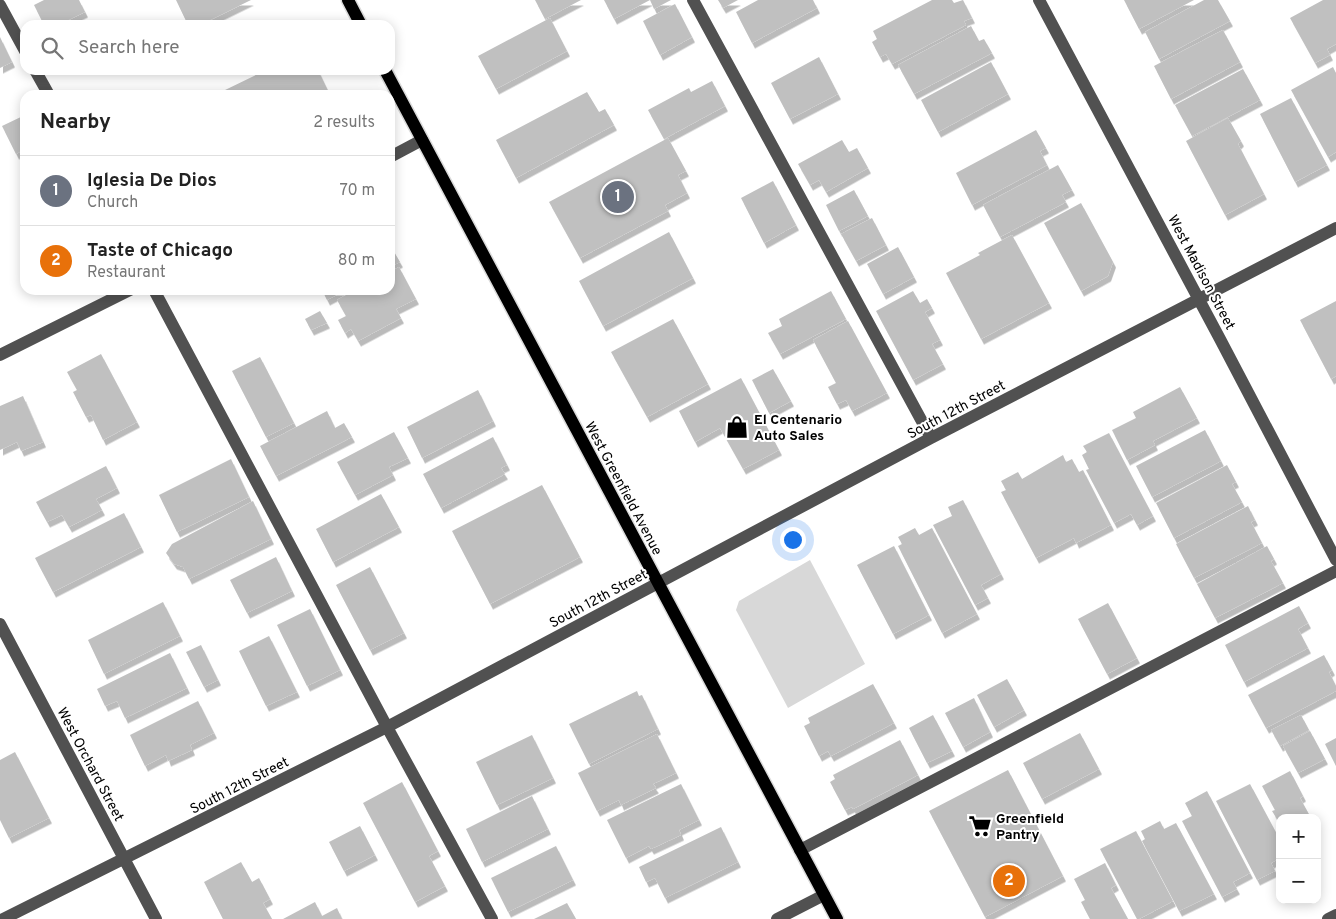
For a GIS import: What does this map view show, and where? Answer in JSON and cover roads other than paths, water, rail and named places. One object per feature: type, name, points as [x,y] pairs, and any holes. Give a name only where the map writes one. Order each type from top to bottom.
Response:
[{"type":"main road","points":[[348,0],[358,20]]},
{"type":"main road","name":"West Greenfield Avenue","points":[[388,75],[837,919]]},
{"type":"street","points":[[693,0],[931,438]]},
{"type":"street","name":"West Madison Street","points":[[1038,0],[1199,299],[1336,560]]},
{"type":"street","points":[[0,5],[20,42]]},
{"type":"street","points":[[38,75],[46,90]]},
{"type":"street","points":[[395,154],[422,140]]},
{"type":"street","name":"South 12th Street","points":[[3,919],[387,727],[931,438],[1336,228]]},
{"type":"street","points":[[0,355],[120,295]]},
{"type":"street","points":[[157,295],[387,727],[492,919]]},
{"type":"street","points":[[800,850],[1336,571]]},
{"type":"street","name":"West Orchard Street","points":[[0,624],[156,919]]},
{"type":"street","points":[[777,919],[824,895]]},
{"type":"street","points":[[1328,919],[1336,915]]},
{"type":"place","name":"Iglesia De Dios","points":[[618,197]]},
{"type":"place","name":"El Centenario Auto Sales","points":[[737,427]]},
{"type":"place","name":"Greenfield Pantry","points":[[980,826]]},
{"type":"place","name":"Taste of Chicago","points":[[1009,881]]}]
